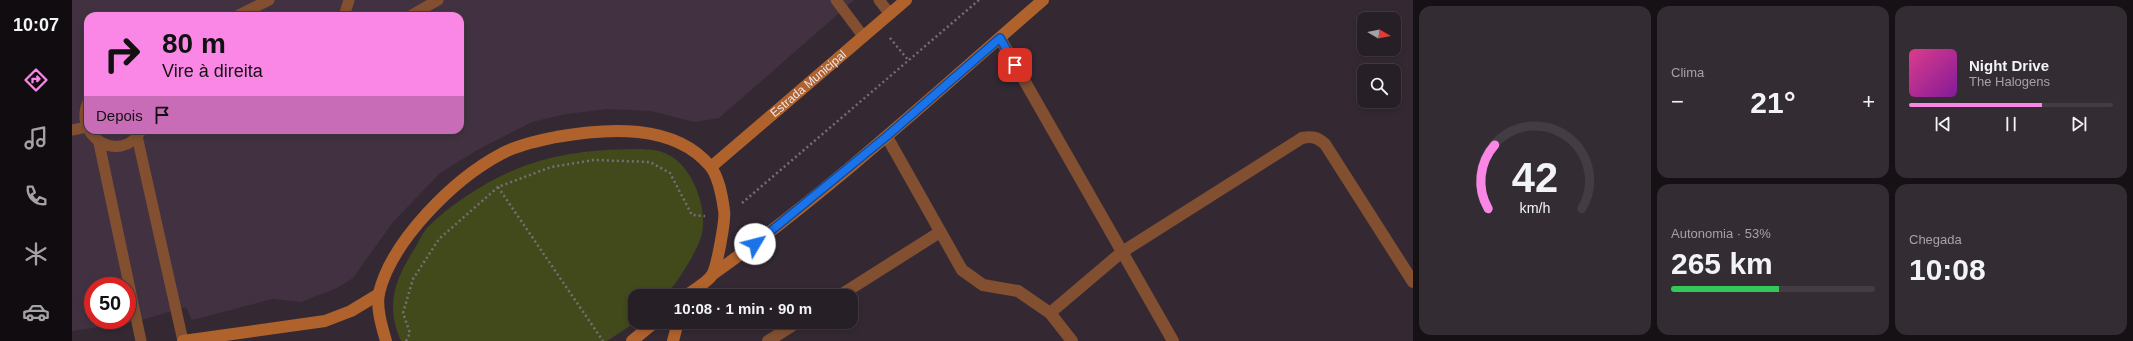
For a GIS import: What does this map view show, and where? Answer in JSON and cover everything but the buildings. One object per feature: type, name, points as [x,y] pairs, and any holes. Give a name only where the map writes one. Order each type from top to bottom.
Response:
[{"type":"main road","name":"Estrada Municipal","points":[[711,167],[906,0]]},
{"type":"main road","points":[[695,289],[766,236],[887,136],[1043,0]]},
{"type":"main road","points":[[386,341],[380,320],[379,294],[395,256],[421,220],[466,176],[502,153],[538,141],[577,134],[614,131],[643,132],[687,146],[711,167],[720,191],[726,217],[712,275]]},
{"type":"main road","points":[[183,341],[325,321],[351,311],[379,294]]},
{"type":"main road","points":[[632,341],[647,329]]},
{"type":"main road","points":[[673,341],[676,329]]},
{"type":"street","points":[[1000,38],[1173,341]]},
{"type":"street","points":[[887,136],[962,270],[984,285],[1018,291],[1050,313],[1072,341]]},
{"type":"street","points":[[1050,313],[1122,252],[1302,138],[1310,136],[1318,138],[1325,144],[1413,282]]},
{"type":"street","points":[[850,289],[940,232]]},
{"type":"street","points":[[768,341],[787,329]]},
{"type":"lane","points":[[245,12],[269,0]]},
{"type":"lane","points":[[345,12],[349,0]]},
{"type":"lane","points":[[417,12],[438,0]]},
{"type":"lane","points":[[836,0],[863,36]]},
{"type":"lane","points":[[879,0],[890,14]]},
{"type":"lane","points":[[72,130],[84,127]]},
{"type":"lane","points":[[90,134],[99,143],[109,147],[129,143],[138,134]]},
{"type":"lane","points":[[139,134],[183,341]]},
{"type":"lane","points":[[99,143],[141,341]]},
{"type":"path","points":[[406,341],[410,333],[403,313],[413,279],[439,239],[498,188],[551,167],[594,160],[650,162],[670,173],[692,215],[726,217],[979,0]]},
{"type":"path","points":[[878,24],[909,60]]},
{"type":"path","points":[[498,188],[603,341]]},
{"type":"shaded area","points":[[72,0],[854,0],[719,118],[694,122],[651,111],[607,109],[566,114],[532,122],[479,149],[440,173],[393,222],[353,278],[337,288],[301,302],[272,299],[192,320],[186,307],[136,321],[136,277],[84,277],[85,329],[72,331]]},
{"type":"green space","points":[[641,149],[662,152],[681,164],[695,185],[702,210],[702,233],[692,257],[671,289],[628,289],[628,327],[607,341],[401,341],[396,328],[394,316],[394,293],[408,259],[424,231],[428,227],[449,209],[473,192],[512,171],[538,161],[567,154]]},
{"type":"route","points":[[755,244],[887,136],[1000,38],[1015,65]]}]
